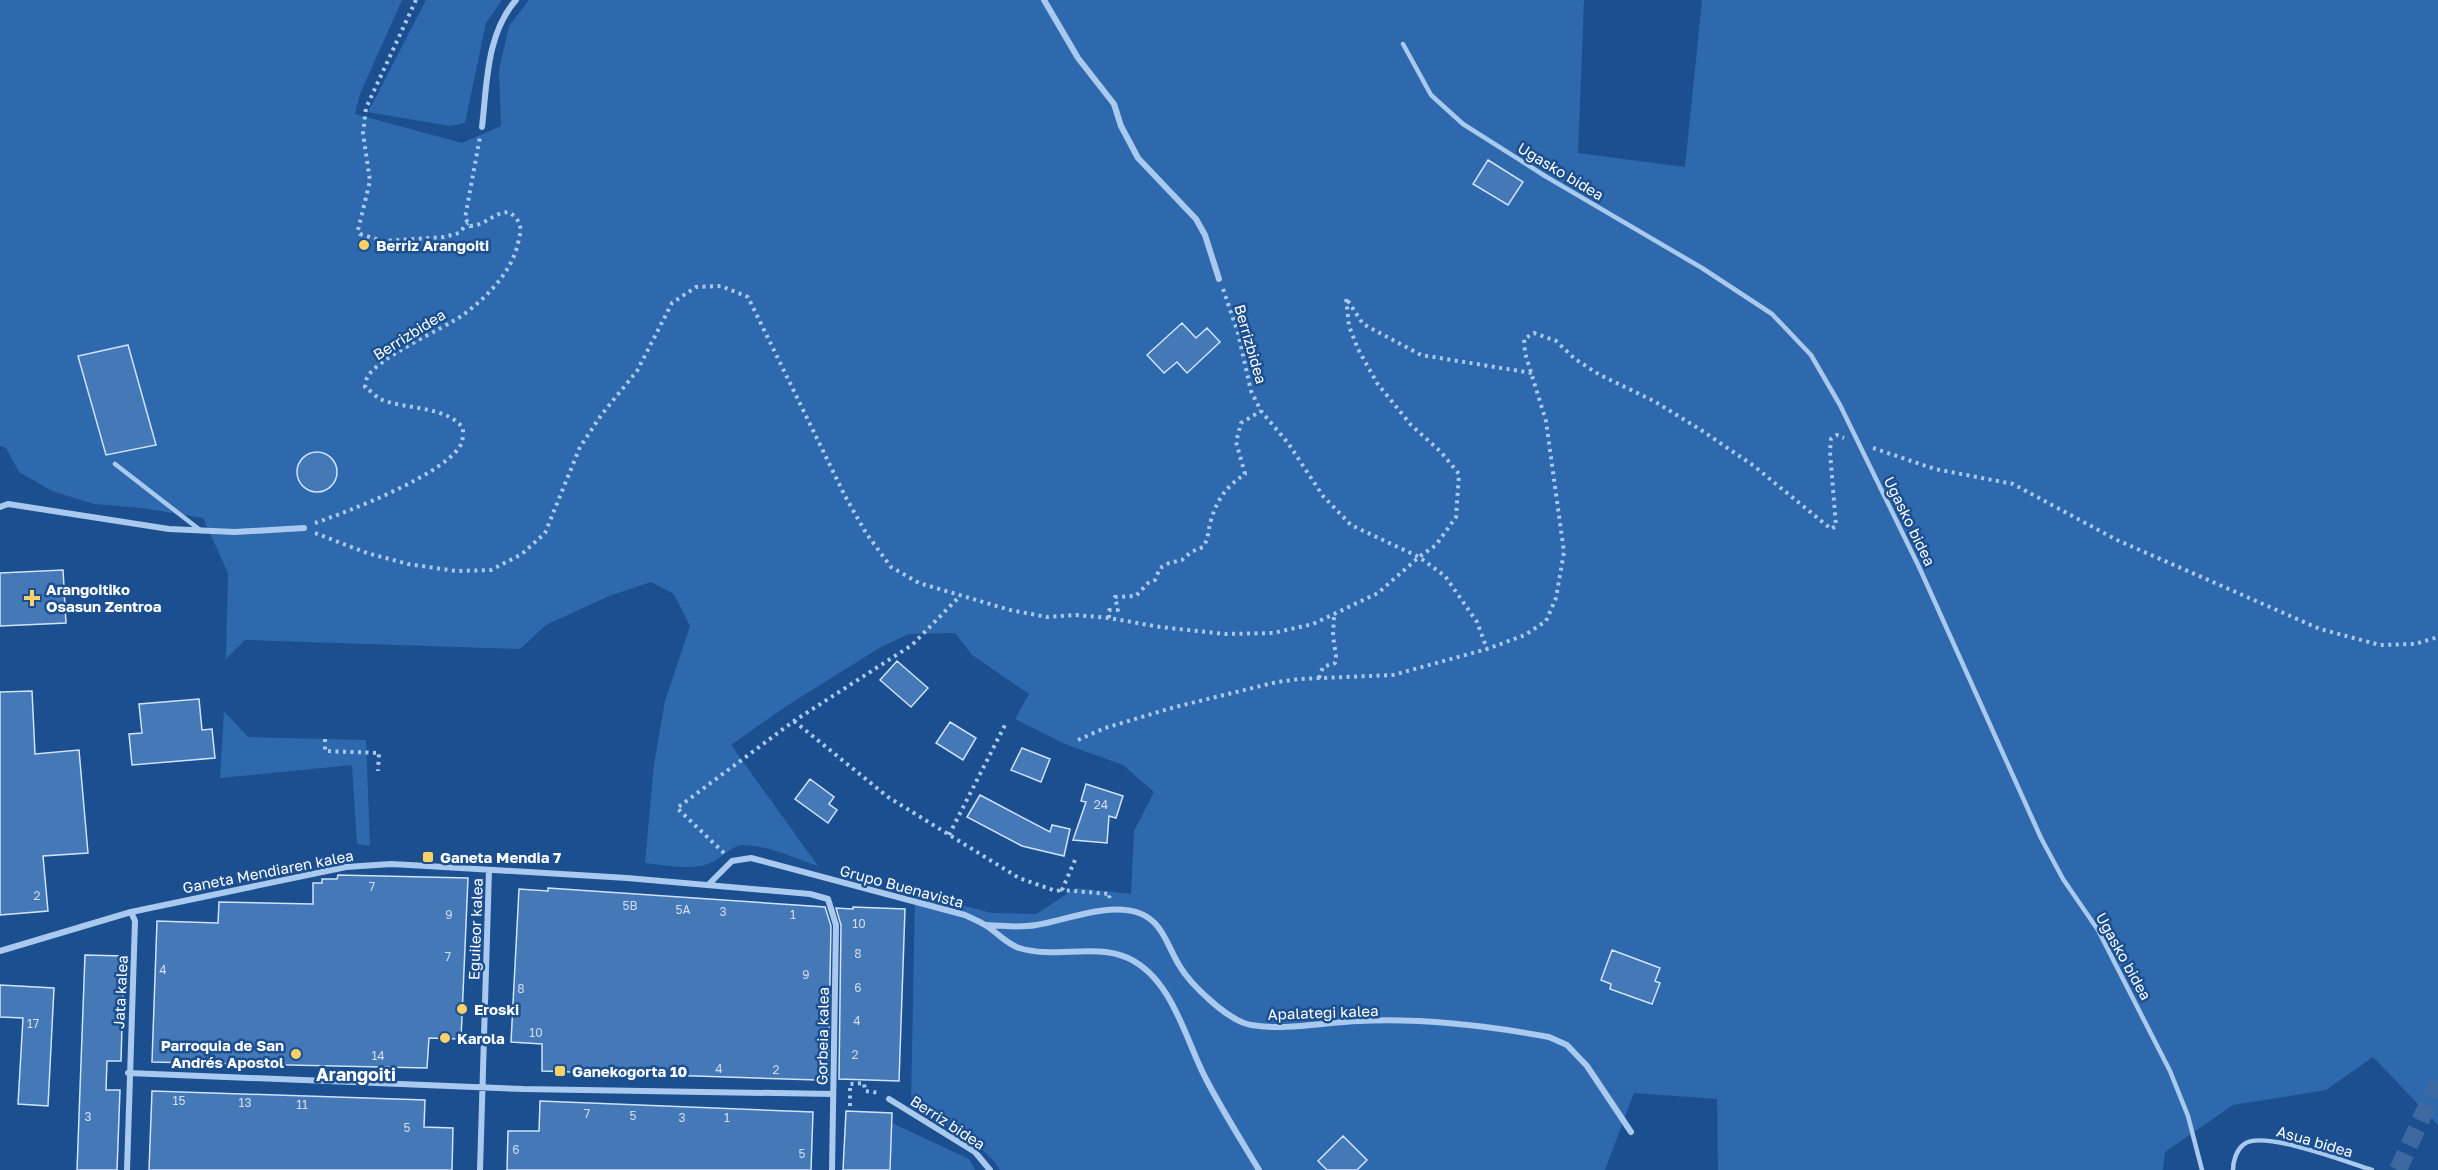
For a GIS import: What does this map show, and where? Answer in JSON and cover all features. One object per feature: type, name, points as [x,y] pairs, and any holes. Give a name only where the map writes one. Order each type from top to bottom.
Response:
[{"type":"street","points":[[482,127],[493,41],[501,22],[516,0]]},
{"type":"street","points":[[1044,0],[1078,58],[1114,104],[1121,126],[1138,158],[1196,219],[1205,235],[1220,279]]},
{"type":"street","points":[[0,507],[8,504],[169,529],[235,532],[304,528]]},
{"type":"street","name":"Grupo Buenavista","points":[[732,861],[751,858],[965,915],[986,925],[1005,942],[1019,948],[1041,952],[1109,954],[1127,958],[1146,970],[1161,987],[1179,1019],[1205,1077],[1259,1170]]},
{"type":"street","points":[[709,884],[732,861]]},
{"type":"street","name":"Ganeta Mendiaren kalea","points":[[0,951],[131,912],[345,867],[392,864],[709,884],[810,894],[828,899],[831,903]]},
{"type":"street","name":"Eguileor kalea","points":[[480,1170],[489,870]]},
{"type":"street","name":"Gorbeia kalea","points":[[831,903],[836,925],[832,1170]]},
{"type":"street","name":"Apalategi kalea","points":[[986,925],[1017,927],[1061,920],[1092,911],[1136,912],[1154,920],[1180,967],[1208,999],[1247,1025],[1268,1027],[1360,1021],[1412,1021],[1550,1037],[1567,1045],[1587,1066],[1631,1132]]},
{"type":"street","name":"Jata kalea","points":[[127,1170],[128,1073],[135,921],[131,912]]},
{"type":"street","points":[[128,1073],[481,1087],[832,1094]]},
{"type":"street","name":"Berriz bidea","points":[[889,1099],[975,1152],[990,1170]]},
{"type":"lane","name":"Ugasko bidea","points":[[1403,44],[1431,95],[1464,124],[1545,176],[1702,268],[1772,314],[1811,355],[1840,405],[1920,568],[2041,838],[2063,879],[2098,930],[2170,1071],[2188,1116],[2202,1170]]},
{"type":"lane","points":[[115,464],[200,531]]},
{"type":"lane","name":"Asua bidea","points":[[2233,1170],[2234,1160],[2243,1144],[2257,1139],[2275,1140],[2372,1170]]},
{"type":"path","points":[[416,0],[366,108],[363,133],[370,181],[358,230],[360,234],[383,241],[444,237],[459,233],[468,223],[465,218],[467,203],[482,127]]},
{"type":"path","name":"Berrizbidea","points":[[304,528],[352,510],[427,473],[453,453],[462,442],[464,428],[459,422],[379,398],[365,387],[367,377],[378,364],[464,314],[499,282],[517,250],[522,230],[518,219],[509,212],[499,212],[480,226],[470,226],[468,223]]},
{"type":"path","name":"Berrizbidea","points":[[1220,279],[1238,333],[1251,391],[1261,411],[1288,443],[1323,496],[1352,525],[1419,557],[1444,576],[1477,622],[1487,649]]},
{"type":"path","points":[[304,528],[367,553],[408,564],[456,571],[491,570],[522,554],[545,533],[580,447],[602,414],[637,371],[672,303],[696,287],[721,286],[748,297],[845,496],[866,533],[891,567],[920,583],[960,596],[1010,610],[1047,617],[1076,615],[1109,618],[1160,627],[1225,634],[1273,633],[1313,624],[1334,616],[1378,593],[1436,545],[1456,518],[1459,474],[1441,452],[1411,425],[1377,383],[1358,349],[1349,326],[1346,297],[1363,324],[1421,355],[1532,373]]},
{"type":"path","points":[[1078,740],[1105,728],[1175,707],[1277,682],[1393,675],[1525,636],[1546,621],[1556,598],[1564,552],[1546,421],[1525,353],[1524,339],[1534,333],[1556,341],[1575,359],[1654,401],[1701,430],[1754,466],[1831,529],[1836,526],[1830,452],[1831,440],[1837,435],[1935,469],[2013,484],[2117,540],[2320,629],[2380,645],[2415,644],[2438,638]]},
{"type":"path","points":[[1109,618],[1109,610],[1118,610],[1115,597],[1136,596],[1148,583],[1155,580],[1160,568],[1169,562],[1182,561],[1191,552],[1203,547],[1208,539],[1219,500],[1229,485],[1245,474],[1236,442],[1241,423],[1261,411]]},
{"type":"path","points":[[732,861],[677,808],[794,721],[912,645],[960,596]]},
{"type":"path","points":[[1319,678],[1323,667],[1335,663],[1334,616]]},
{"type":"path","points":[[794,721],[888,796],[1019,878],[1056,891],[1110,894]]},
{"type":"path","points":[[949,835],[1005,725]]},
{"type":"path","points":[[325,739],[325,751],[380,753],[378,771]]},
{"type":"path","points":[[1062,890],[1075,860]]},
{"type":"path","points":[[850,1106],[850,1084],[864,1083],[865,1091],[877,1092]]},
{"type":"shaded area","points":[[0,0],[402,0],[360,94],[355,114],[462,143],[501,126],[499,70],[509,26],[529,0],[1584,0],[1578,153],[1685,167],[1702,0],[2438,0],[2438,1125],[2373,1057],[2326,1090],[2233,1105],[2165,1152],[2163,1170],[1718,1170],[1717,1099],[1634,1093],[1605,1170],[1000,1170],[983,1150],[911,1105],[915,892],[991,913],[1036,914],[1076,888],[1131,894],[1134,831],[1154,792],[1123,765],[1065,744],[1015,719],[1029,694],[972,655],[955,633],[909,634],[881,647],[788,705],[731,745],[818,866],[770,849],[751,845],[733,848],[714,861],[695,867],[645,863],[654,764],[665,701],[690,626],[674,594],[651,582],[609,596],[546,625],[520,649],[245,640],[226,659],[228,573],[203,518],[142,508],[94,504],[52,491],[19,472],[6,448],[0,446]]},
{"type":"shaded area","points":[[426,0],[502,0],[486,23],[465,123],[450,126],[368,112]]},
{"type":"shaded area","points":[[224,711],[248,737],[366,740],[370,846],[357,844],[352,765],[220,778]]},
{"type":"shaded area","points":[[892,1123],[969,1159],[975,1170],[890,1170]]},
{"type":"building","points":[[1488,160],[1523,182],[1508,205],[1473,184]]},
{"type":"building","points":[[1182,323],[1196,338],[1207,328],[1220,342],[1187,373],[1177,362],[1164,373],[1147,355]]},
{"type":"building","points":[[128,345],[156,445],[106,455],[78,356]]},
{"type":"building","points":[[317,452],[325,453],[331,458],[336,464],[336,480],[331,486],[325,491],[317,492],[309,491],[303,486],[298,480],[297,472],[298,464],[303,458],[309,453]]},
{"type":"building","name":"Arangoitiko Osasun Zentroa","points":[[63,570],[66,623],[0,626],[0,573]]},
{"type":"building","points":[[897,661],[928,688],[911,707],[880,680]]},
{"type":"building","points":[[32,691],[35,754],[79,750],[88,853],[43,856],[48,911],[0,915],[0,692]]},
{"type":"building","points":[[199,699],[202,730],[212,729],[215,758],[132,765],[129,734],[142,733],[139,704]]},
{"type":"building","points":[[950,722],[976,738],[963,760],[936,743]]},
{"type":"building","points":[[1022,748],[1050,759],[1041,782],[1011,770]]},
{"type":"building","points":[[810,779],[834,797],[829,804],[837,810],[828,823],[795,799]]},
{"type":"building","points":[[1086,784],[1123,796],[1116,818],[1109,816],[1107,843],[1073,840],[1086,802],[1081,801]]},
{"type":"building","points":[[980,795],[1050,832],[1052,825],[1070,829],[1064,856],[1022,846],[967,817]]},
{"type":"building","points":[[338,875],[468,878],[461,1039],[429,1038],[427,1068],[152,1062],[157,921],[218,923],[219,902],[313,904],[313,883],[322,883],[322,879],[337,879]]},
{"type":"building","points":[[548,888],[825,907],[831,926],[828,1079],[542,1071],[542,1044],[511,1042],[519,889],[548,891]]},
{"type":"building","points":[[853,907],[905,909],[899,1081],[839,1079],[841,925],[836,908],[853,909]]},
{"type":"building","points":[[1612,950],[1660,968],[1655,981],[1660,983],[1652,1004],[1610,989],[1611,984],[1601,980]]},
{"type":"building","points":[[85,955],[124,956],[121,1061],[107,1061],[106,1090],[120,1090],[117,1170],[77,1170]]},
{"type":"building","points":[[0,985],[54,988],[48,1106],[18,1104],[23,1018],[0,1017]]},
{"type":"building","points":[[152,1091],[425,1100],[424,1127],[453,1128],[452,1170],[149,1170]]},
{"type":"building","points":[[540,1101],[813,1112],[811,1170],[507,1170],[508,1131],[539,1131]]},
{"type":"building","points":[[846,1111],[892,1113],[890,1170],[843,1170]]},
{"type":"building","points":[[1343,1136],[1367,1160],[1357,1170],[1327,1170],[1318,1161]]},
{"type":"tunnel","points":[[2398,1170],[2438,1082]]},
{"type":"place","name":"Berriz Arangoiti","points":[[364,245]]},
{"type":"place","name":"Arangoitiko Osasun Zentroa","points":[[32,598]]},
{"type":"place","name":"Ganeta Mendia 7","points":[[428,857]]},
{"type":"place","name":"Eroski","points":[[462,1009]]},
{"type":"place","name":"Karola","points":[[445,1038]]},
{"type":"place","name":"Parroquia de San Andrés Apostol","points":[[296,1054]]},
{"type":"place","name":"Ganekogorta 10","points":[[560,1071]]},
{"type":"district","name":"Arangoiti","points":[[356,1074]]}]
